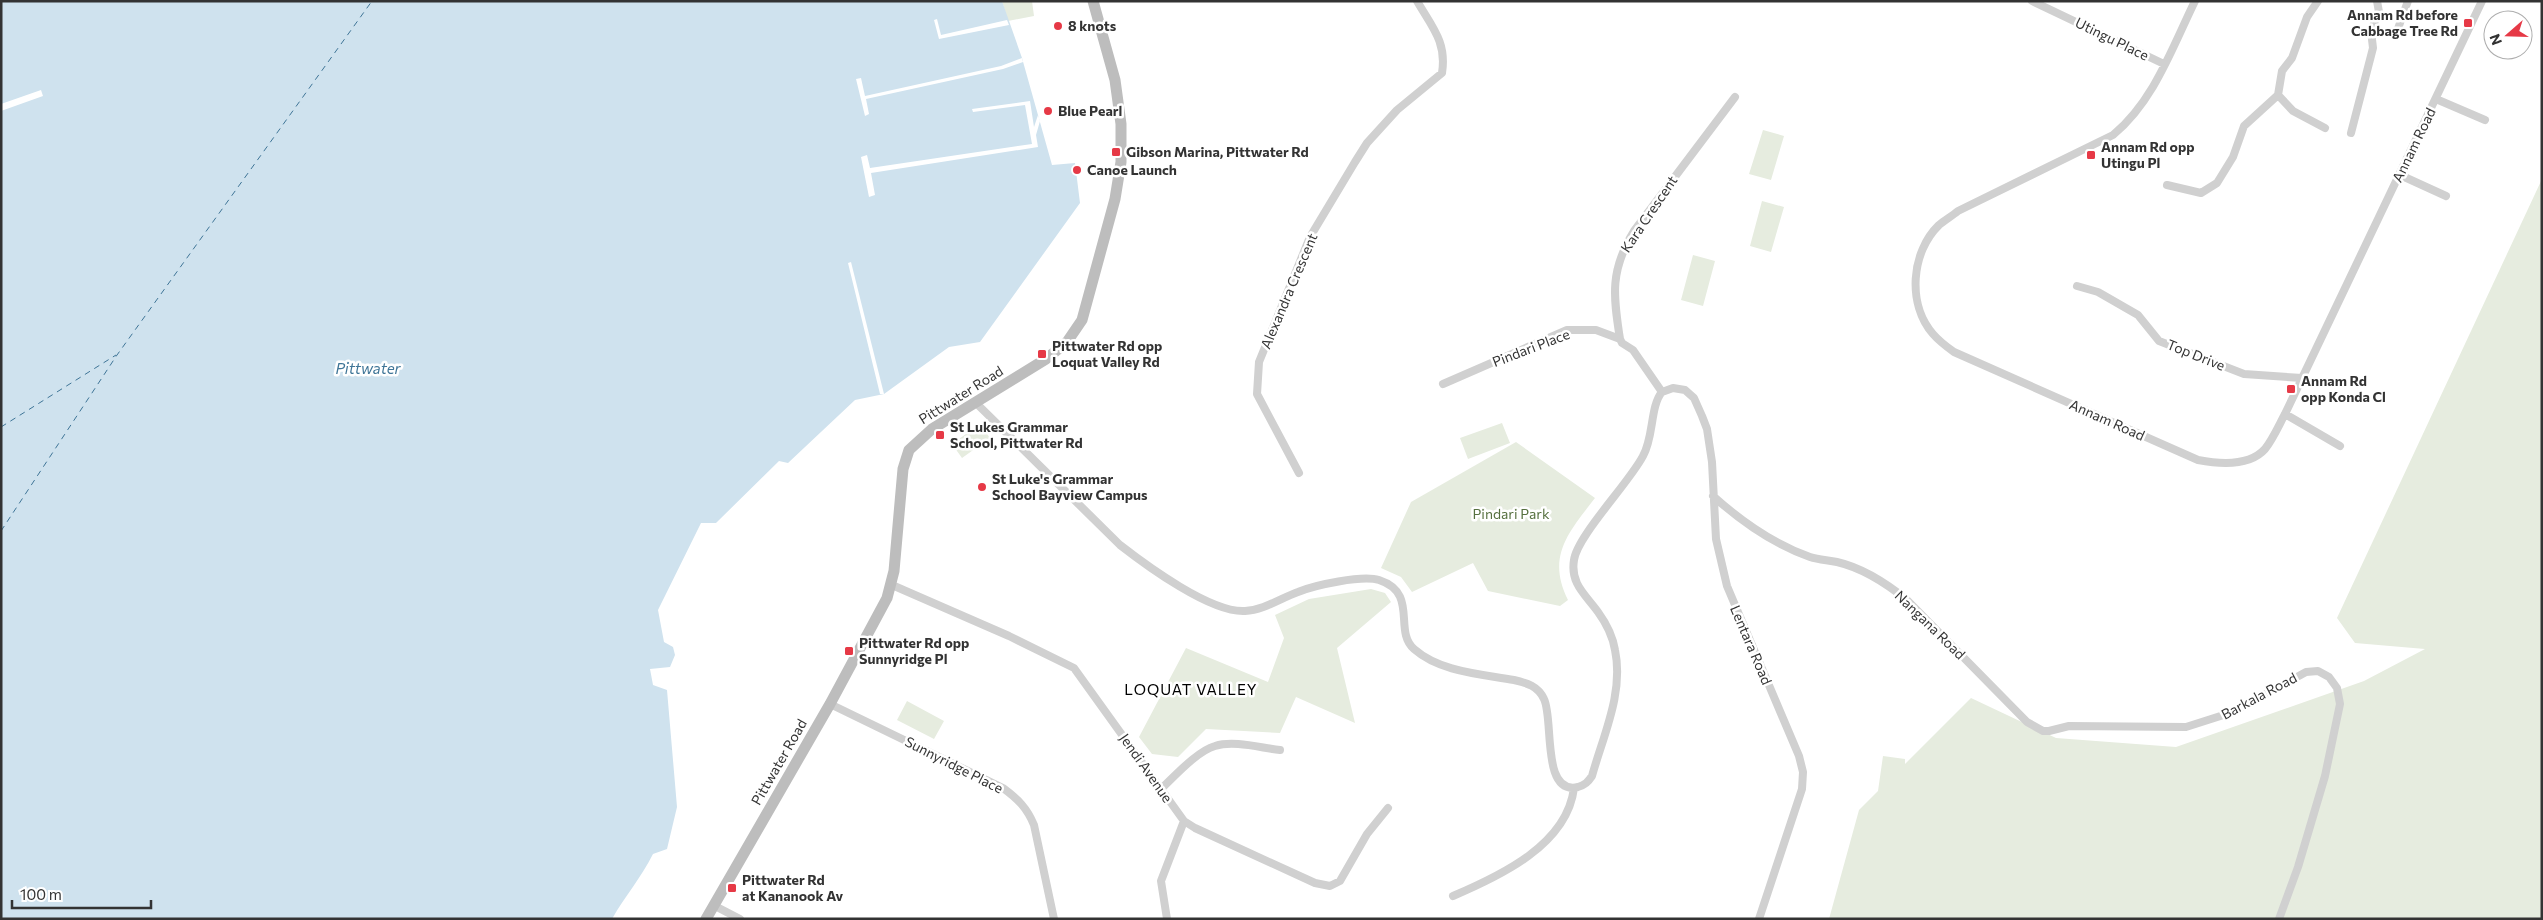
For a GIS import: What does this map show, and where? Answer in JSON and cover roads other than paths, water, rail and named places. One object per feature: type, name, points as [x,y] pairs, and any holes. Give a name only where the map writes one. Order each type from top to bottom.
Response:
[{"type":"main road","name":"Pittwater Road","points":[[706,919],[830,704],[882,609],[892,585],[905,459],[909,450],[923,435],[1057,351],[1075,331],[1087,306],[1115,199],[1122,143],[1114,72],[1093,1]]},
{"type":"street","name":"Alexandra Crescent","points":[[1299,473],[1258,394],[1259,362],[1310,237],[1367,143],[1397,110],[1442,73],[1444,57],[1442,45],[1417,1]]},
{"type":"street","name":"Utingu Place","points":[[2032,1],[2164,64]]},
{"type":"street","name":"Annam Road","points":[[2195,1],[2142,106],[2113,135],[1958,211],[1939,226],[1925,245],[1917,264],[1915,288],[1919,308],[1933,335],[1954,352],[2198,460],[2231,464],[2259,454],[2266,448],[2285,414],[2482,1]]},
{"type":"street","points":[[2167,185],[2201,192],[2217,183],[2233,157],[2244,126],[2278,95],[2282,71],[2292,58],[2307,17],[2318,1]]},
{"type":"street","points":[[2351,133],[2373,48],[2371,31],[2378,12],[2376,1]]},
{"type":"street","points":[[2396,34],[2408,1]]},
{"type":"street","points":[[2278,95],[2293,110],[2325,128]]},
{"type":"street","name":"Kara Crescent","points":[[1620,340],[1614,300],[1615,275],[1622,250],[1734,97]]},
{"type":"street","points":[[2436,99],[2484,120]]},
{"type":"street","points":[[2400,175],[2446,196]]},
{"type":"street","name":"Top Drive","points":[[2078,286],[2098,292],[2138,315],[2159,341],[2244,374],[2302,378]]},
{"type":"street","name":"Pindari Place","points":[[1443,384],[1567,330],[1596,330],[1620,340]]},
{"type":"street","points":[[976,402],[1120,545],[1211,604],[1246,611],[1311,588],[1367,578],[1390,585],[1404,604],[1406,637],[1414,650],[1449,668],[1525,682],[1540,692],[1549,713],[1552,764],[1555,777],[1564,786],[1574,788],[1583,786],[1592,776],[1616,692],[1618,672],[1615,649],[1607,627],[1577,584],[1573,571],[1574,558],[1581,541],[1632,476],[1645,454],[1654,422],[1655,404],[1662,392],[1633,350],[1620,340]]},
{"type":"street","name":"Lentara Road","points":[[1662,392],[1673,388],[1685,390],[1698,404],[1710,445],[1716,539],[1727,586],[1735,609],[1799,756],[1803,772],[1802,789],[1759,919]]},
{"type":"street","points":[[2285,414],[2340,446]]},
{"type":"street","name":"Nangana Road","points":[[1713,496],[1741,521],[1778,543],[1812,558],[1856,568],[1888,585],[1907,600],[2026,722]]},
{"type":"street","name":"Jendi Avenue","points":[[892,585],[1009,636],[1074,668],[1184,820],[1195,828],[1315,883],[1330,886],[1340,881],[1368,834],[1388,808]]},
{"type":"street","name":"Barkala Road","points":[[2026,722],[2042,731],[2069,726],[2186,727],[2233,712],[2306,672],[2318,671],[2330,677],[2337,688],[2340,704],[2325,776],[2298,867],[2279,919]]},
{"type":"street","name":"Sunnyridge Place","points":[[830,704],[1003,788],[1019,800],[1028,811],[1034,825],[1054,919]]},
{"type":"street","points":[[1161,790],[1185,766],[1214,746],[1232,744],[1280,750]]},
{"type":"street","points":[[1453,896],[1484,883],[1534,853],[1563,820],[1574,788]]},
{"type":"street","points":[[1167,919],[1161,881],[1184,820]]},
{"type":"street","points":[[713,905],[740,919]]},
{"type":"water","name":"Pittwater","points":[[1,1],[1002,1],[1022,58],[1052,165],[1075,163],[1080,203],[980,342],[949,347],[884,394],[855,400],[788,463],[779,461],[716,523],[701,523],[658,610],[664,642],[673,647],[675,655],[670,667],[650,669],[653,685],[667,690],[677,807],[667,849],[653,854],[612,919],[1,919]]},
{"type":"place","name":"Annam Rd before Cabbage Tree Rd","points":[[2468,23]]},
{"type":"place","name":"8 knots","points":[[1058,26]]},
{"type":"place","name":"Blue Pearl","points":[[1048,111]]},
{"type":"place","name":"Gibson Marina, Pittwater Rd","points":[[1116,152]]},
{"type":"place","name":"Annam Rd opp Utingu Pl","points":[[2091,155]]},
{"type":"place","name":"Canoe Launch","points":[[1077,170]]},
{"type":"place","name":"Pittwater Rd opp Loquat Valley Rd","points":[[1042,354]]},
{"type":"place","name":"Annam Rd opp Konda Cl","points":[[2291,389]]},
{"type":"place","name":"St Lukes Grammar School, Pittwater Rd","points":[[940,435]]},
{"type":"place","name":"St Luke's Grammar School Bayview Campus","points":[[982,487]]},
{"type":"place","name":"Pittwater Rd opp Sunnyridge Pl","points":[[849,651]]},
{"type":"place","name":"Pittwater Rd at Kananook Av","points":[[732,888]]},
{"type":"district","name":"LOQUAT VALLEY","points":[[1191,690]]},
{"type":"park label","name":"Pindari Park","points":[[1511,514]]}]
